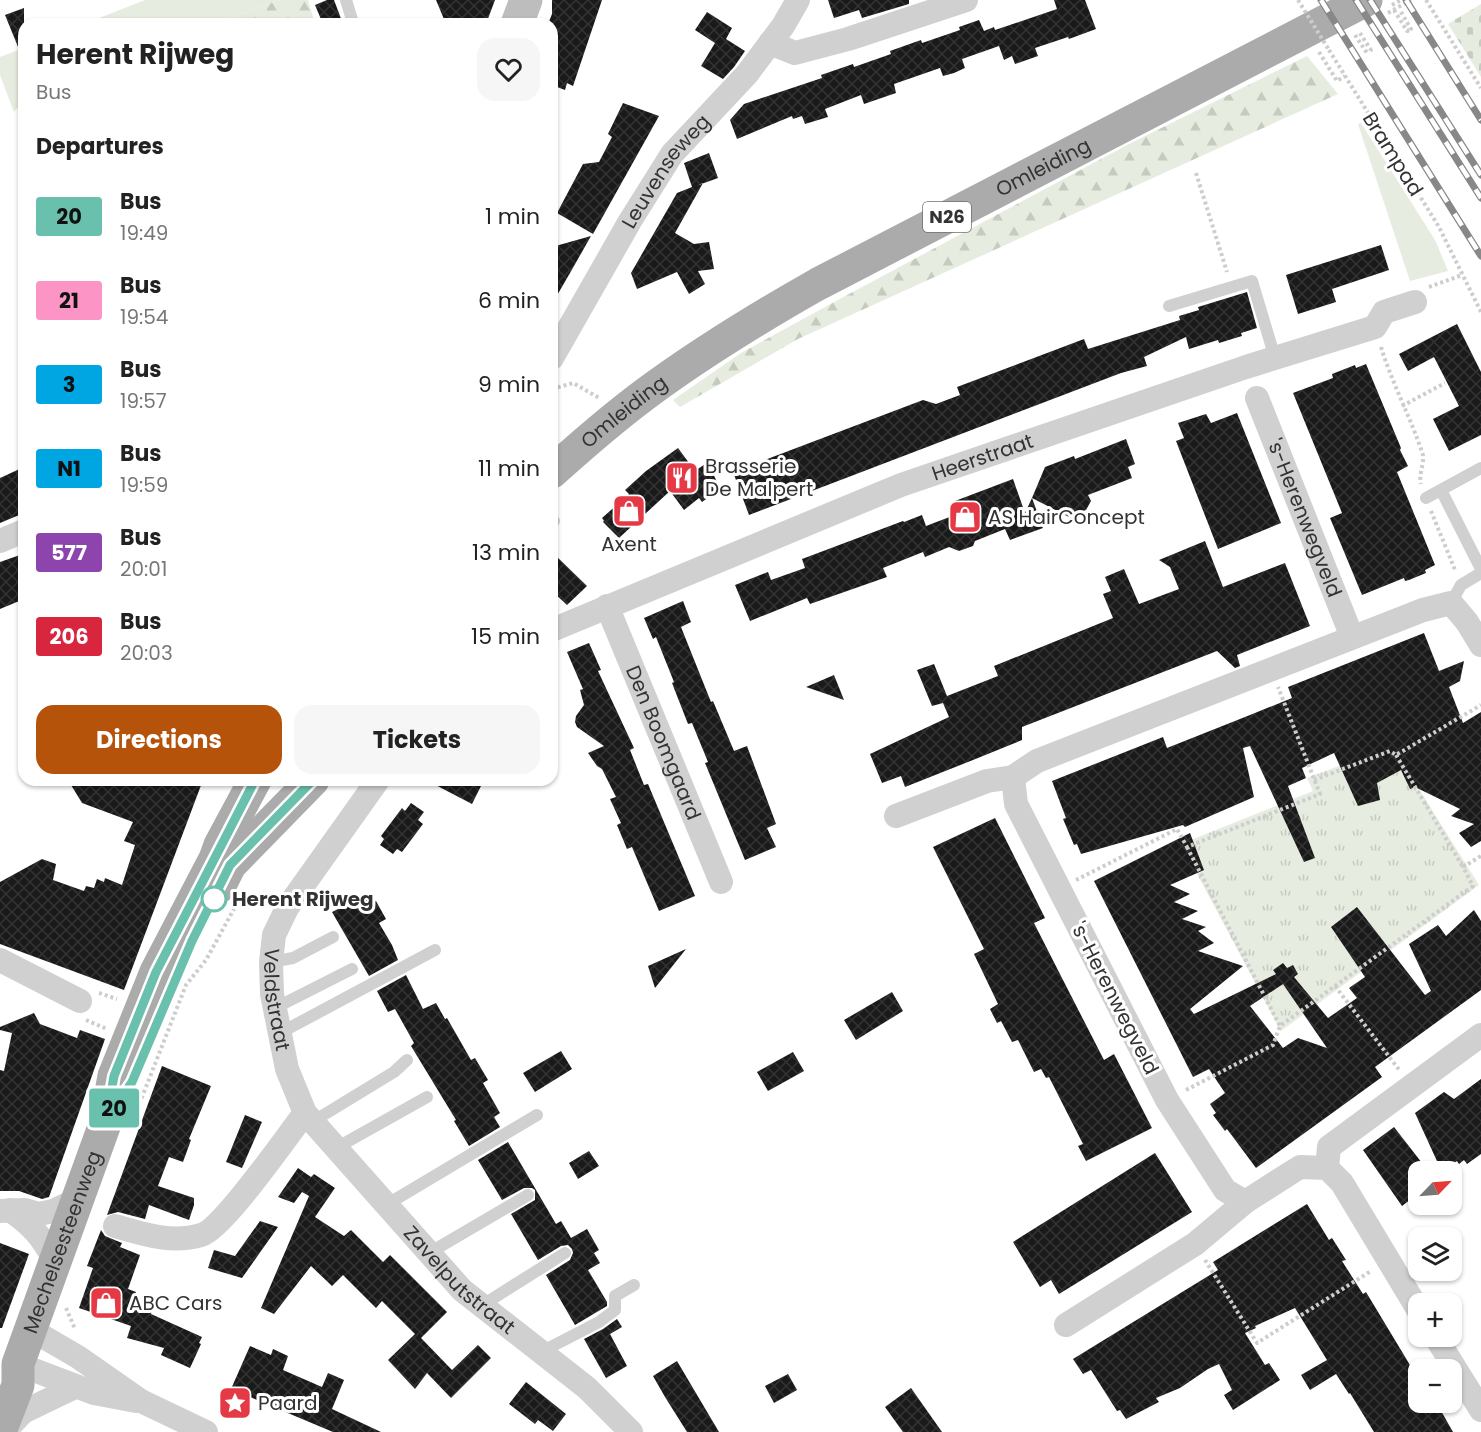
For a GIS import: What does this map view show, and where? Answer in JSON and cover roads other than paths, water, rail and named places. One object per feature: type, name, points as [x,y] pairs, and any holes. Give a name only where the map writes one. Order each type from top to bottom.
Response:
[{"type":"main road","name":"Omleiding","points":[[558,443],[633,382],[775,290],[1331,0]]},
{"type":"main road","name":"Omleiding","points":[[558,467],[606,424],[645,394],[743,327],[818,284],[1380,5]]},
{"type":"main road","name":"Mechelsesteenweg","points":[[120,1121],[114,1076],[156,972],[252,786]]},
{"type":"main road","name":"Mechelsesteenweg","points":[[2,1432],[18,1385],[9,1377],[30,1329],[78,1198],[120,1121],[132,1082],[192,941],[230,865],[307,786]]},
{"type":"street","points":[[519,18],[526,0]]},
{"type":"street","name":"Leuvenseweg","points":[[558,347],[630,221],[672,154],[747,74],[783,26],[798,0]]},
{"type":"street","points":[[770,43],[795,53],[848,39],[966,0]]},
{"type":"street","name":"Heerstraat","points":[[558,627],[901,484],[1275,358],[1375,327],[1384,312],[1422,294]]},
{"type":"street","name":"'s-Herenwegveld","points":[[1257,398],[1352,637]]},
{"type":"street","points":[[0,541],[18,534]]},
{"type":"street","points":[[896,816],[987,781],[1013,777],[1037,761],[1423,610],[1456,594],[1467,622],[1481,645]]},
{"type":"street","name":"Den Boomgaard","points":[[607,606],[721,882]]},
{"type":"street","name":"'s-Herenwegveld","points":[[1013,777],[1016,804],[1167,1100],[1225,1190],[1245,1202]]},
{"type":"street","name":"Veldstraat","points":[[287,1069],[272,994],[271,962],[274,935],[287,908],[374,786]]},
{"type":"street","points":[[0,960],[80,1001]]},
{"type":"street","points":[[1327,1168],[1329,1147],[1481,1035]]},
{"type":"street","name":"Zavelputstraat","points":[[287,1069],[308,1117],[462,1290],[587,1388],[631,1432]]},
{"type":"street","points":[[115,1226],[159,1238],[183,1239],[204,1235],[228,1214],[308,1117]]},
{"type":"street","points":[[1066,1325],[1195,1244],[1245,1202],[1300,1167],[1327,1168],[1342,1183],[1408,1293]]},
{"type":"street","points":[[5,1210],[25,1210],[39,1214],[53,1211],[78,1198]]},
{"type":"street","points":[[5,1210],[27,1222],[40,1236],[55,1261]]},
{"type":"street","points":[[30,1329],[78,1357],[141,1401],[206,1432]]},
{"type":"street","points":[[1442,1347],[1481,1410]]},
{"type":"street","points":[[9,1377],[75,1387],[98,1394],[141,1401]]},
{"type":"street","points":[[2,1432],[23,1412],[75,1387]]},
{"type":"lane","points":[[346,0],[351,18]]},
{"type":"lane","points":[[1169,306],[1252,281],[1275,358]]},
{"type":"lane","points":[[1425,498],[1481,468]]},
{"type":"lane","points":[[1441,490],[1481,571],[1456,594]]},
{"type":"lane","points":[[271,962],[293,958],[333,937]]},
{"type":"lane","points":[[280,1033],[435,950]]},
{"type":"lane","points":[[275,1008],[352,969]]},
{"type":"lane","points":[[308,1117],[394,1072],[407,1060]]},
{"type":"lane","points":[[336,1148],[427,1096]]},
{"type":"lane","points":[[386,1205],[537,1115]]},
{"type":"lane","points":[[429,1254],[528,1195]]},
{"type":"lane","points":[[482,1306],[565,1253]]},
{"type":"lane","points":[[541,1352],[599,1322],[615,1310],[615,1296],[634,1285]]},
{"type":"railway","points":[[1321,0],[1481,256]]},
{"type":"railway","points":[[1356,0],[1481,198]]},
{"type":"railway","points":[[1370,0],[1481,175]]},
{"type":"railway","points":[[1406,0],[1481,120]]},
{"type":"place","name":"Brasserie De Malpert","points":[[682,478]]},
{"type":"place","name":"Axent","points":[[629,511]]},
{"type":"place","name":"AS HairConcept","points":[[965,517]]},
{"type":"place","name":"Herent Rijweg","points":[[214,899]]},
{"type":"place","name":"ABC Cars","points":[[106,1303]]},
{"type":"place","name":"Paard","points":[[235,1403]]}]
